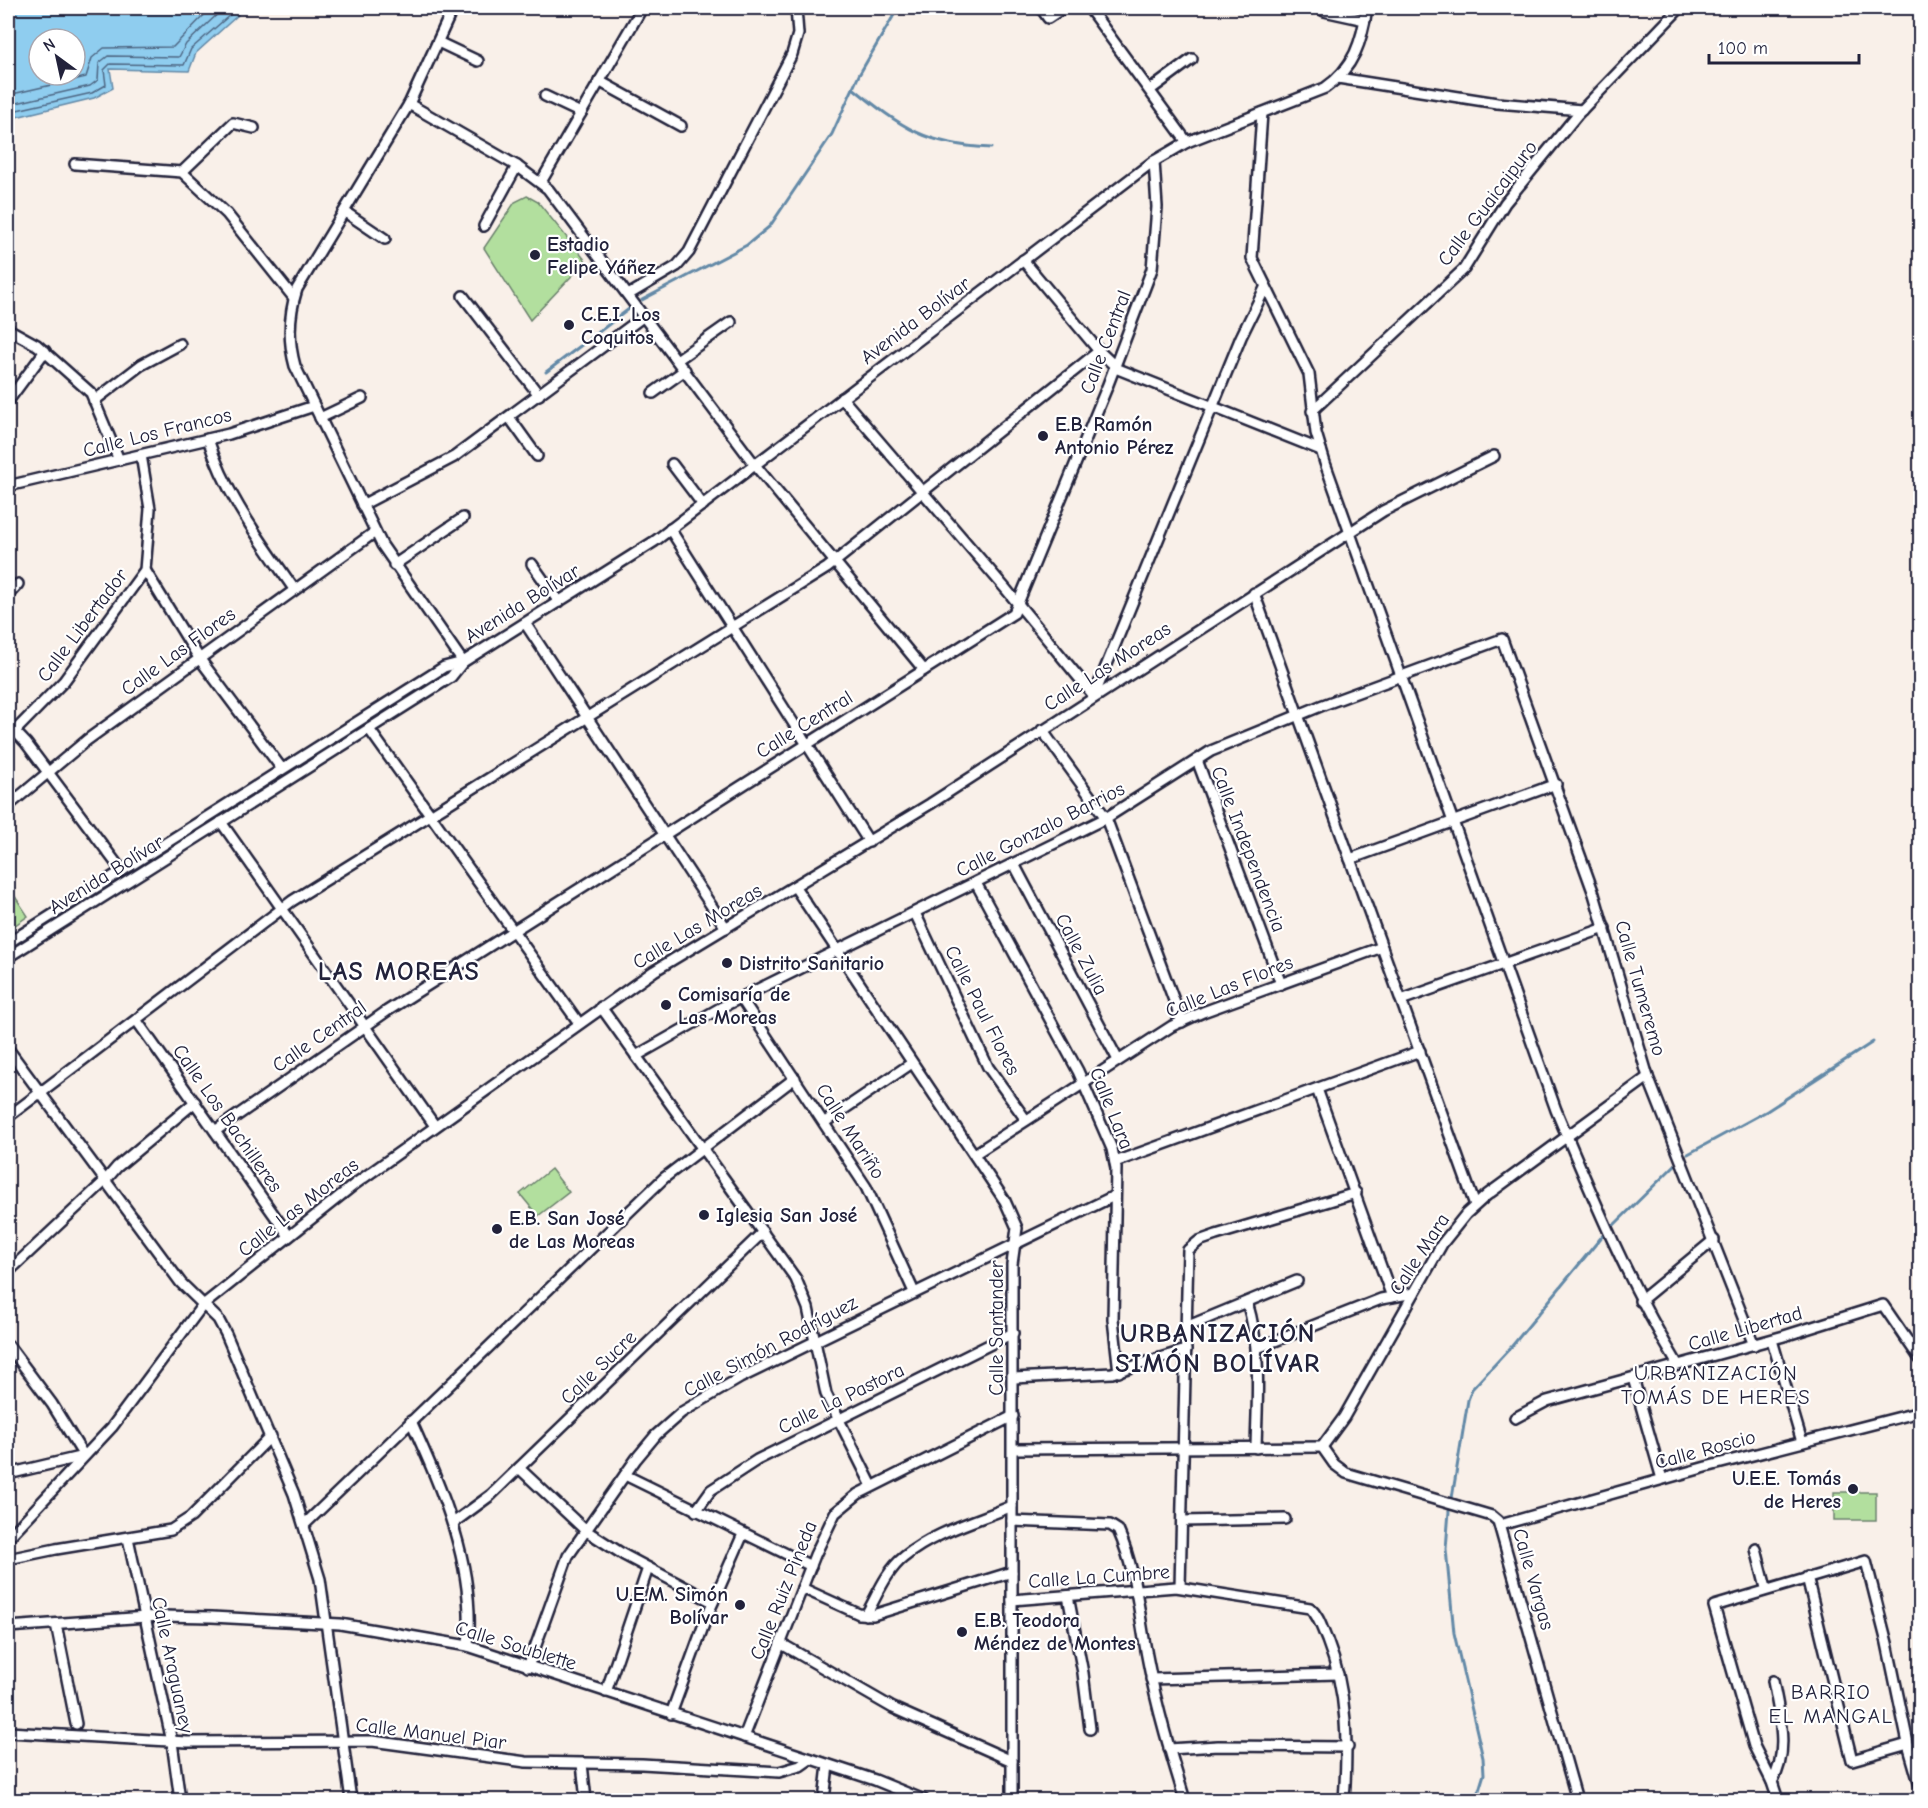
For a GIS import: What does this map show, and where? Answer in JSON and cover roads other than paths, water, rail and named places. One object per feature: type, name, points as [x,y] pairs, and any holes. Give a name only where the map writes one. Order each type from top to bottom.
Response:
[{"type":"street","points":[[453,8],[409,104],[309,269],[294,298],[291,355],[393,565],[463,662]]},
{"type":"street","points":[[541,182],[642,8]]},
{"type":"street","points":[[628,295],[677,266],[689,252],[792,54],[798,34],[796,8]]},
{"type":"street","points":[[1041,8],[1048,18],[1062,8]]},
{"type":"street","points":[[1089,8],[1187,142]]},
{"type":"street","name":"Avenida Bolívar","points":[[8,943],[444,667],[463,662],[559,602],[670,529],[1154,161],[1187,142],[1311,94],[1338,78],[1355,56],[1367,8]]},
{"type":"street","name":"Calle Guaicaipuro","points":[[1312,411],[1464,269],[1505,203],[1582,110],[1680,8]]},
{"type":"street","points":[[1324,11],[1365,20]]},
{"type":"street","points":[[438,42],[478,61]]},
{"type":"street","points":[[1150,90],[1192,59]]},
{"type":"street","points":[[1338,78],[1497,103],[1582,110]]},
{"type":"street","points":[[599,81],[681,126]]},
{"type":"street","points":[[545,96],[581,113]]},
{"type":"street","points":[[409,104],[541,182],[568,214],[755,465],[837,561],[924,670]]},
{"type":"street","points":[[1262,113],[1251,250],[1265,288],[1310,374],[1312,411],[1321,450],[1567,1136],[1597,1209],[1640,1301],[1678,1365]]},
{"type":"street","points":[[182,172],[233,123],[254,128]]},
{"type":"street","name":"Calle Central","points":[[215,1131],[366,1025],[512,930],[1012,615],[1019,604],[1115,367],[1153,262],[1157,207],[1154,161]]},
{"type":"street","points":[[75,164],[182,172],[226,214],[294,298]]},
{"type":"street","points":[[484,226],[517,166]]},
{"type":"street","points":[[345,212],[385,239]]},
{"type":"street","points":[[1023,260],[1099,351],[1126,375],[1321,450]]},
{"type":"street","points":[[842,398],[1019,604],[1094,696],[1241,337],[1265,288]]},
{"type":"street","points":[[463,296],[539,395]]},
{"type":"street","points":[[362,505],[448,461],[644,316]]},
{"type":"street","points":[[677,360],[732,322]]},
{"type":"street","points":[[8,329],[45,351],[91,393],[119,460]]},
{"type":"street","points":[[94,401],[135,369],[180,344]]},
{"type":"street","points":[[8,400],[45,351]]},
{"type":"street","points":[[8,1117],[282,909],[430,814],[837,561],[1099,351]]},
{"type":"street","points":[[653,393],[685,370]]},
{"type":"street","points":[[320,418],[362,398]]},
{"type":"street","name":"Calle Los Francos","points":[[8,486],[208,439],[314,406]]},
{"type":"street","points":[[508,417],[537,456]]},
{"type":"street","points":[[208,439],[218,470],[230,495],[294,589]]},
{"type":"street","name":"Calle Libertador","points":[[15,731],[64,681],[145,570],[150,510],[141,455]]},
{"type":"street","name":"Calle Las Moreas","points":[[8,1538],[112,1427],[202,1306],[289,1236],[435,1126],[654,971],[869,842],[1350,531],[1404,500],[1494,456]]},
{"type":"street","points":[[672,464],[703,505]]},
{"type":"street","points":[[393,565],[463,518]]},
{"type":"street","points":[[670,529],[734,626],[869,842]]},
{"type":"street","name":"Calle Las Flores","points":[[8,806],[47,771],[199,658],[375,532]]},
{"type":"street","points":[[532,564],[559,602]]},
{"type":"street","points":[[145,570],[199,658],[282,769]]},
{"type":"street","points":[[8,595],[18,584]]},
{"type":"street","points":[[1254,592],[1475,1205]]},
{"type":"street","points":[[525,623],[726,928]]},
{"type":"street","name":"Calle Gonzalo Barrios","points":[[636,1056],[676,1031],[741,998],[1106,818],[1226,744],[1299,714],[1502,639]]},
{"type":"street","name":"Calle Tumeremo","points":[[1502,639],[1556,784],[1605,928],[1648,1077],[1754,1345]]},
{"type":"street","name":"Avenida Bolívar","points":[[8,957],[451,677],[463,662]]},
{"type":"street","points":[[8,724],[47,771],[122,871]]},
{"type":"street","points":[[369,729],[579,1023]]},
{"type":"street","points":[[1042,730],[1106,818],[1182,1022]]},
{"type":"street","name":"Calle Independencia","points":[[1197,760],[1281,984]]},
{"type":"street","points":[[1350,859],[1556,784]]},
{"type":"street","points":[[221,822],[435,1126]]},
{"type":"street","name":"Calle Zulia","points":[[1014,864],[1118,1060]]},
{"type":"street","name":"Calle Lara","points":[[976,882],[1083,1083],[1115,1162],[1113,1319],[1119,1372]]},
{"type":"street","name":"Calle Santander","points":[[795,887],[912,1064],[976,1153],[1016,1224],[1016,1243],[1012,1255],[1014,1378],[1012,1800]]},
{"type":"street","name":"Calle Paul Flores","points":[[915,913],[988,1067],[1026,1120]]},
{"type":"street","points":[[1401,1000],[1605,928]]},
{"type":"street","name":"Calle Las Flores","points":[[976,1153],[1118,1060],[1182,1022],[1382,947]]},
{"type":"street","name":"Calle Mariño","points":[[741,998],[825,1122],[873,1199],[914,1292]]},
{"type":"street","points":[[601,1007],[764,1232],[803,1293],[815,1341],[819,1370],[837,1419],[872,1486]]},
{"type":"street","name":"Calle Los Bachilleres","points":[[137,1021],[289,1236]]},
{"type":"street","points":[[8,1049],[181,1283],[221,1324],[272,1436],[304,1525],[320,1579],[328,1623],[351,1800]]},
{"type":"street","points":[[1115,1162],[1420,1052]]},
{"type":"street","points":[[825,1122],[912,1064]]},
{"type":"street","name":"Calle Mara","points":[[1322,1447],[1344,1417],[1442,1244],[1475,1205],[1648,1077]]},
{"type":"street","points":[[304,1525],[629,1211],[702,1147],[795,1078]]},
{"type":"street","points":[[1317,1089],[1392,1297]]},
{"type":"street","points":[[8,1272],[105,1182],[117,1167],[195,1102]]},
{"type":"street","points":[[1180,1587],[1188,1250],[1195,1244],[1356,1193]]},
{"type":"street","name":"Calle Simón Rodríguez","points":[[528,1667],[564,1565],[585,1530],[656,1435],[682,1412],[740,1378],[1114,1196]]},
{"type":"street","name":"Calle Sucre","points":[[453,1523],[478,1507],[764,1232]]},
{"type":"street","points":[[1640,1301],[1714,1240]]},
{"type":"street","points":[[1186,1327],[1297,1281]]},
{"type":"street","points":[[1257,1348],[1392,1297],[1414,1293]]},
{"type":"street","points":[[1247,1302],[1254,1325],[1257,1348],[1256,1448]]},
{"type":"street","name":"Calle Libertad","points":[[1515,1418],[1547,1401],[1772,1340],[1883,1305],[1920,1359]]},
{"type":"street","name":"Calle La Pastora","points":[[696,1511],[711,1490],[739,1470],[1013,1333]]},
{"type":"street","points":[[1772,1340],[1802,1442]]},
{"type":"street","points":[[8,1345],[43,1392],[84,1456],[8,1474]]},
{"type":"street","points":[[1014,1378],[1119,1372],[1186,1350]]},
{"type":"street","points":[[1633,1378],[1662,1479]]},
{"type":"street","name":"Calle Roscio","points":[[1500,1525],[1662,1479],[1920,1412]]},
{"type":"street","name":"Calle Ruiz Pineda","points":[[744,1737],[802,1588],[835,1513],[848,1501],[872,1486],[1013,1416]]},
{"type":"street","points":[[411,1421],[453,1523],[470,1615],[468,1646]]},
{"type":"street","points":[[8,1559],[56,1549],[161,1533],[182,1524],[272,1436]]},
{"type":"street","points":[[1013,1449],[1184,1450],[1322,1447]]},
{"type":"street","name":"Calle Vargas","points":[[1322,1447],[1334,1464],[1346,1473],[1492,1516],[1500,1525],[1577,1800]]},
{"type":"street","points":[[519,1468],[585,1530],[648,1568],[713,1602]]},
{"type":"street","points":[[625,1475],[811,1566]]},
{"type":"street","points":[[866,1615],[890,1573],[903,1557],[929,1542],[1012,1506]]},
{"type":"street","points":[[1182,1521],[1285,1519]]},
{"type":"street","points":[[1012,1521],[1113,1526],[1121,1537],[1137,1590],[1151,1679],[1185,1800]]},
{"type":"street","points":[[671,1714],[713,1602],[743,1534]]},
{"type":"street","name":"Calle Araguaney","points":[[128,1538],[172,1742],[180,1800]]},
{"type":"street","points":[[1756,1549],[1766,1588]]},
{"type":"street","points":[[1778,1800],[1772,1782],[1754,1746],[1714,1606],[1766,1588],[1866,1561],[1887,1643],[1908,1744],[1920,1786]]},
{"type":"street","points":[[606,1692],[648,1568]]},
{"type":"street","points":[[802,1588],[841,1607],[866,1615],[1012,1572]]},
{"type":"street","points":[[1807,1576],[1851,1760],[1908,1744]]},
{"type":"street","name":"Calle La Cumbre","points":[[1012,1600],[1180,1587],[1310,1608],[1319,1622],[1338,1674],[1345,1710],[1348,1747],[1344,1800]]},
{"type":"street","points":[[1068,1596],[1083,1673],[1090,1730]]},
{"type":"street","name":"Calle Soublette","points":[[8,1627],[145,1617],[212,1617],[328,1623],[468,1646],[828,1765],[924,1800]]},
{"type":"street","points":[[56,1624],[76,1724]]},
{"type":"street","points":[[780,1643],[893,1708],[1012,1761]]},
{"type":"street","points":[[1151,1679],[1338,1674]]},
{"type":"street","points":[[1772,1782],[1779,1767],[1782,1741],[1773,1681]]},
{"type":"street","name":"Calle Manuel Piar","points":[[8,1732],[172,1742],[344,1740],[404,1744],[472,1756],[526,1762],[642,1764],[778,1772],[800,1766],[810,1759]]},
{"type":"street","points":[[1169,1749],[1218,1746],[1348,1747]]},
{"type":"street","points":[[582,1764],[586,1800]]},
{"type":"street","points":[[824,1800],[828,1765]]},
{"type":"water","points":[[8,8],[237,8],[238,15],[196,53],[189,71],[110,69],[113,88],[94,98],[8,119]]},
{"type":"waterway","points":[[642,300],[747,245],[770,226],[832,134],[859,75],[898,8]]},
{"type":"waterway","points":[[853,88],[886,114],[916,132],[949,143],[991,148]]},
{"type":"waterway","points":[[546,372],[629,309]]},
{"type":"waterway","points":[[1688,1154],[1767,1111],[1873,1042]]},
{"type":"waterway","points":[[1613,1226],[1677,1163]]},
{"type":"waterway","points":[[1452,1498],[1468,1400],[1472,1389],[1512,1346],[1604,1234]]},
{"type":"waterway","points":[[1449,1511],[1446,1549],[1454,1633],[1483,1758],[1484,1774],[1476,1800]]},
{"type":"place","name":"Estadio Felipe Yáñez","points":[[535,255]]},
{"type":"place","name":"C.E.I. Los Coquitos","points":[[569,325]]},
{"type":"place","name":"E.B. Ramón Antonio Pérez","points":[[1043,436]]},
{"type":"place","name":"Distrito Sanitario","points":[[727,963]]},
{"type":"place","name":"Comisaría de Las Moreas","points":[[666,1005]]},
{"type":"place","name":"Iglesia San José","points":[[704,1215]]},
{"type":"place","name":"E.B. San José de Las Moreas","points":[[497,1229]]},
{"type":"place","name":"U.E.E. Tomás de Heres","points":[[1853,1489]]},
{"type":"place","name":"U.E.M. Simón Bolívar","points":[[740,1605]]},
{"type":"place","name":"E.B. Teodora Méndez de Montes","points":[[962,1632]]},
{"type":"district","name":"LAS MOREAS","points":[[399,971]]},
{"type":"district","name":"URBANIZACIÓN SIMÓN BOLÍVAR","points":[[1218,1348]]},
{"type":"district","name":"URBANIZACIÓN TOMÁS DE HERES","points":[[1716,1385]]},
{"type":"district","name":"BARRIO EL MANGAL","points":[[1831,1704]]}]
